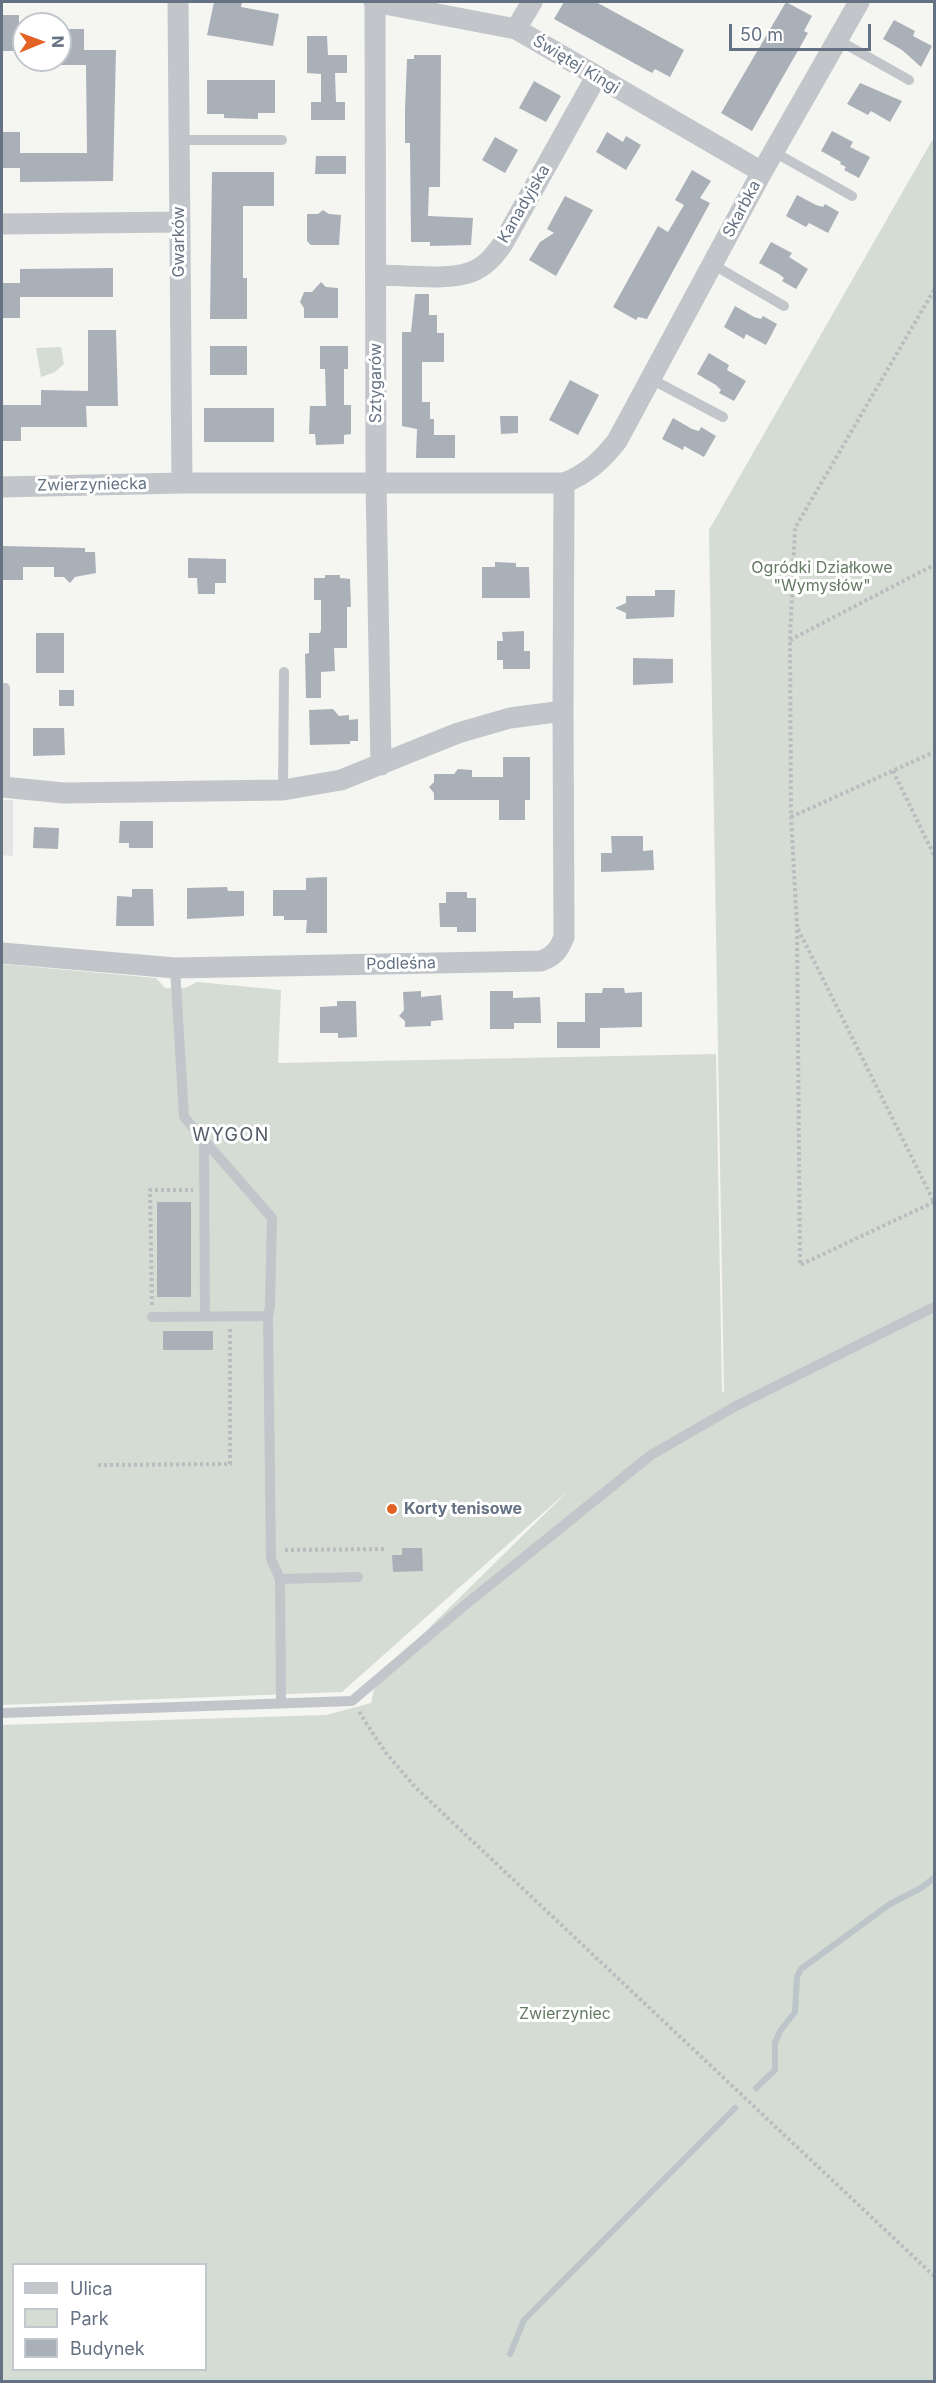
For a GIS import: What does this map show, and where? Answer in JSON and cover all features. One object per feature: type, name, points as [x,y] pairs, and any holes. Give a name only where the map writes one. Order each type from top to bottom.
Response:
[{"type":"street","name":"Gwarków","points":[[178,2],[182,483]]},
{"type":"street","name":"Świętej Kingi","points":[[375,2],[516,29],[762,172]]},
{"type":"street","name":"Sztygarów","points":[[375,2],[376,483],[381,765]]},
{"type":"street","points":[[516,29],[531,2]]},
{"type":"street","name":"Skarbka","points":[[564,483],[583,475],[603,459],[629,420],[762,172],[859,2]]},
{"type":"street","name":"Kanadyjska","points":[[377,275],[456,275],[470,273],[483,266],[502,245],[596,77]]},
{"type":"street","points":[[2,224],[179,222]]},
{"type":"street","name":"Zwierzyniecka","points":[[2,487],[182,483],[564,483]]},
{"type":"street","points":[[3,788],[64,794],[283,790],[341,780],[468,730],[510,718],[563,711],[564,483]]},
{"type":"street","name":"Podleśna","points":[[2,953],[175,969],[541,961],[552,957],[560,948],[564,937],[563,711]]},
{"type":"lane","points":[[838,40],[909,80]]},
{"type":"lane","points":[[179,140],[282,140]]},
{"type":"lane","points":[[774,152],[852,196]]},
{"type":"lane","points":[[712,264],[784,306]]},
{"type":"lane","points":[[651,379],[723,417]]},
{"type":"lane","points":[[283,790],[284,672]]},
{"type":"lane","points":[[3,788],[5,688]]},
{"type":"lane","points":[[175,969],[184,1117],[204,1143],[272,1218],[268,1316],[269,1550],[280,1579],[281,1703]]},
{"type":"lane","points":[[204,1143],[205,1317]]},
{"type":"lane","points":[[2,1713],[352,1701],[465,1605],[651,1455],[736,1406],[934,1306]]},
{"type":"lane","points":[[152,1317],[268,1316]]},
{"type":"lane","points":[[280,1579],[358,1577]]},
{"type":"path","points":[[797,926],[934,1202],[800,1265],[797,926],[790,817],[790,640],[795,528],[934,290]]},
{"type":"path","points":[[790,640],[934,565]]},
{"type":"path","points":[[790,817],[934,752]]},
{"type":"path","points":[[892,771],[934,855]]},
{"type":"path","points":[[152,1317],[150,1190],[203,1190]]},
{"type":"path","points":[[98,1465],[230,1464],[230,1316]]},
{"type":"path","points":[[269,1550],[386,1549]]},
{"type":"path","points":[[352,1701],[386,1753],[415,1787],[934,2276]]},
{"type":"shaded area","points":[[2,800],[13,800],[13,856],[2,855]]},
{"type":"green space","points":[[934,137],[934,2381],[2,2381],[2,1725],[326,1715],[371,1703],[376,1680],[570,1489],[342,1692],[2,1705],[2,964],[156,978],[165,988],[185,988],[197,982],[281,990],[278,1063],[716,1054],[722,1393],[724,1391],[709,530]]},
{"type":"green space","points":[[61,347],[64,364],[55,372],[41,377],[36,348]]},
{"type":"building","points":[[214,2],[242,2],[241,7],[279,14],[273,46],[207,35]]},
{"type":"building","points":[[564,2],[596,2],[684,50],[670,77],[655,69],[652,73],[554,19]]},
{"type":"building","points":[[786,2],[812,16],[804,31],[808,33],[752,131],[721,113]]},
{"type":"building","points":[[2,15],[12,15],[12,51],[2,51]]},
{"type":"building","points":[[894,20],[915,31],[913,36],[932,46],[921,67],[902,50],[883,39]]},
{"type":"building","points":[[72,29],[84,29],[84,50],[116,50],[113,181],[20,182],[20,168],[2,168],[2,132],[20,132],[20,153],[87,153],[86,65],[72,65]]},
{"type":"building","points":[[307,36],[327,36],[328,55],[347,55],[347,73],[335,73],[336,102],[345,102],[345,120],[311,120],[311,102],[321,102],[321,74],[307,73]]},
{"type":"building","points":[[414,55],[441,55],[440,187],[429,187],[428,216],[473,218],[471,245],[430,246],[430,242],[411,242],[410,143],[405,143],[405,110],[407,59],[414,59]]},
{"type":"building","points":[[207,80],[275,80],[275,113],[258,113],[258,119],[224,118],[224,114],[207,114]]},
{"type":"building","points":[[534,81],[561,96],[546,122],[519,108]]},
{"type":"building","points":[[860,83],[902,101],[890,122],[871,111],[868,115],[847,104]]},
{"type":"building","points":[[832,131],[853,142],[850,147],[870,157],[859,178],[844,170],[846,167],[840,164],[841,162],[821,151]]},
{"type":"building","points":[[607,132],[623,142],[626,136],[641,145],[626,170],[596,152]]},
{"type":"building","points":[[495,137],[518,150],[505,173],[482,160]]},
{"type":"building","points":[[316,156],[346,156],[346,174],[315,174]]},
{"type":"building","points":[[692,170],[711,181],[700,198],[710,203],[647,319],[638,317],[636,320],[613,307],[658,226],[668,232],[684,205],[675,200]]},
{"type":"building","points":[[212,172],[274,172],[274,206],[243,206],[243,278],[247,278],[247,319],[210,319]]},
{"type":"building","points":[[797,195],[816,205],[823,207],[825,204],[839,212],[828,233],[809,223],[806,227],[786,216]]},
{"type":"building","points":[[565,196],[593,210],[556,276],[529,260],[540,242],[554,233],[547,229]]},
{"type":"building","points":[[323,210],[329,214],[341,215],[339,245],[311,245],[307,241],[307,214],[318,214]]},
{"type":"building","points":[[771,242],[792,253],[789,257],[808,269],[796,289],[782,281],[784,278],[779,274],[759,263]]},
{"type":"building","points":[[113,268],[113,297],[20,297],[20,318],[2,318],[2,283],[20,283],[20,269]]},
{"type":"building","points":[[321,282],[326,287],[338,288],[338,318],[304,318],[304,308],[300,302],[304,292],[312,292]]},
{"type":"building","points":[[415,294],[429,294],[429,315],[437,315],[437,333],[444,333],[444,362],[422,362],[422,402],[430,402],[430,419],[434,419],[434,435],[455,435],[455,458],[416,458],[417,429],[402,426],[402,332],[411,332]]},
{"type":"building","points":[[735,306],[754,317],[761,319],[763,316],[777,324],[766,345],[746,334],[744,339],[724,327]]},
{"type":"building","points":[[88,330],[116,330],[118,406],[86,406],[87,427],[21,427],[21,441],[2,441],[2,405],[41,405],[41,390],[88,391]]},
{"type":"building","points":[[210,346],[247,346],[247,375],[210,375]]},
{"type":"building","points":[[320,346],[348,346],[348,369],[344,369],[344,405],[351,405],[351,434],[344,435],[344,444],[316,445],[315,434],[309,434],[310,406],[326,406],[325,369],[320,369]]},
{"type":"building","points":[[709,353],[729,365],[727,370],[746,381],[734,401],[719,393],[721,390],[716,385],[697,374]]},
{"type":"building","points":[[570,380],[599,395],[578,435],[549,420]]},
{"type":"building","points":[[204,408],[274,408],[274,442],[204,442]]},
{"type":"building","points":[[500,416],[518,416],[518,433],[501,434]]},
{"type":"building","points":[[673,418],[692,429],[699,431],[701,427],[716,436],[704,457],[684,446],[683,450],[662,439]]},
{"type":"building","points":[[2,546],[85,548],[85,552],[95,552],[96,573],[75,577],[70,583],[64,577],[54,577],[54,567],[23,567],[23,580],[3,580]]},
{"type":"building","points":[[188,558],[226,559],[226,583],[215,583],[215,594],[198,594],[197,578],[188,578]]},
{"type":"building","points":[[495,562],[516,563],[516,567],[529,567],[530,598],[482,598],[482,567],[495,567]]},
{"type":"building","points":[[325,575],[340,575],[340,578],[350,579],[351,607],[347,607],[347,648],[334,648],[335,671],[321,672],[321,698],[306,698],[305,654],[309,653],[309,633],[320,633],[321,630],[321,600],[314,600],[314,578],[325,578]]},
{"type":"building","points":[[655,590],[675,590],[674,617],[626,619],[626,613],[615,608],[626,603],[626,596],[655,596]]},
{"type":"building","points":[[524,631],[524,651],[530,651],[530,669],[503,669],[503,660],[497,660],[497,641],[503,641],[502,632]]},
{"type":"building","points":[[36,633],[64,633],[64,673],[36,673]]},
{"type":"building","points":[[633,658],[673,659],[673,683],[633,685]]},
{"type":"building","points":[[59,690],[74,690],[74,706],[59,706]]},
{"type":"building","points":[[333,709],[339,716],[349,715],[349,720],[358,719],[358,741],[350,741],[350,744],[310,745],[309,710]]},
{"type":"building","points":[[33,728],[64,728],[65,755],[33,756]]},
{"type":"building","points":[[503,757],[530,757],[530,800],[525,800],[525,820],[499,820],[499,800],[434,800],[434,793],[429,787],[434,782],[434,774],[454,774],[458,769],[472,770],[472,777],[503,777]]},
{"type":"building","points":[[120,821],[153,821],[153,848],[129,848],[129,843],[119,843]]},
{"type":"building","points":[[34,827],[59,828],[58,849],[33,848]]},
{"type":"building","points":[[611,836],[643,836],[643,851],[653,850],[654,870],[601,872],[601,853],[612,853]]},
{"type":"building","points":[[327,877],[327,933],[306,933],[307,920],[284,920],[284,916],[273,916],[273,890],[306,890],[306,878]]},
{"type":"building","points":[[227,887],[228,891],[244,891],[244,916],[187,919],[187,888]]},
{"type":"building","points":[[132,889],[153,889],[154,926],[116,926],[117,896],[132,897]]},
{"type":"building","points":[[446,892],[467,892],[467,898],[476,898],[476,932],[457,932],[457,927],[440,927],[439,903],[446,903]]},
{"type":"building","points":[[603,988],[624,988],[625,993],[642,992],[642,1027],[600,1028],[600,1048],[557,1048],[557,1022],[585,1022],[585,993],[602,993]]},
{"type":"building","points":[[421,991],[421,997],[441,995],[443,1020],[431,1021],[431,1026],[405,1027],[405,1021],[399,1016],[404,1010],[403,992]]},
{"type":"building","points":[[490,991],[513,991],[513,998],[540,997],[541,1023],[514,1023],[514,1029],[490,1029]]},
{"type":"building","points":[[337,1001],[356,1001],[357,1037],[338,1038],[338,1033],[320,1033],[320,1007],[337,1006]]},
{"type":"building","points":[[157,1202],[191,1202],[191,1297],[157,1297]]},
{"type":"building","points":[[163,1331],[213,1331],[213,1350],[163,1350]]},
{"type":"building","points":[[402,1548],[422,1548],[423,1571],[393,1572],[392,1555],[402,1555]]},
{"type":"waterway","points":[[756,2088],[775,2070],[775,2043],[780,2031],[795,2012],[797,1977],[801,1969],[890,1904],[921,1888],[934,1878]]},
{"type":"waterway","points":[[510,2354],[524,2320],[735,2108]]},
{"type":"place","name":"Korty tenisowe","points":[[392,1509]]},
{"type":"district","name":"WYGON","points":[[231,1136]]},
{"type":"park label","name":"Ogródki Działkowe \"Wymysłów\"","points":[[822,577]]},
{"type":"park label","name":"Zwierzyniec","points":[[565,2014]]}]
